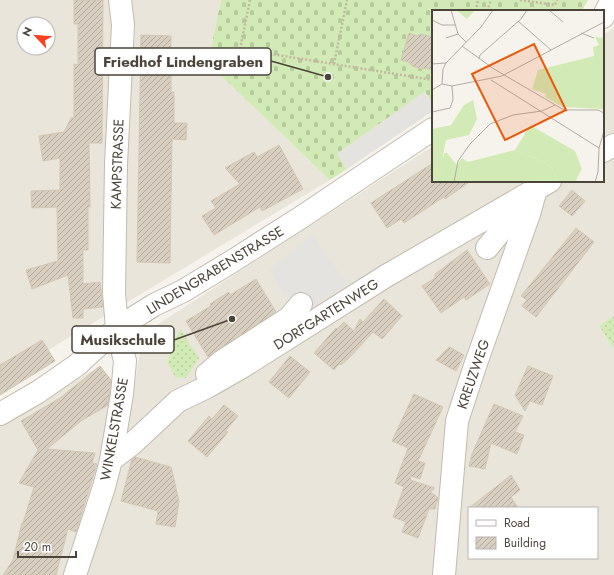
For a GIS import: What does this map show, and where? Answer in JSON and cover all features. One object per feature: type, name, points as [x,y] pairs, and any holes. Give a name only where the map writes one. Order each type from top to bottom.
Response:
[{"type":"street","name":"KAMPSTRASSE","points":[[117,328],[114,293],[116,164],[123,25],[120,0]]},
{"type":"street","points":[[604,15],[612,0]]},
{"type":"street","name":"LINDENGRABENSTRASSE","points":[[0,414],[38,392],[77,365],[117,328],[232,262],[432,130]]},
{"type":"street","points":[[604,150],[614,144]]},
{"type":"street","points":[[487,248],[538,189]]},
{"type":"street","name":"DORFGARTENWEG","points":[[111,460],[132,444],[178,401],[207,387],[242,367],[386,276],[538,189]]},
{"type":"street","name":"KREUZWEG","points":[[444,575],[457,421],[538,189]]},
{"type":"street","points":[[188,396],[197,384],[221,362],[289,318],[301,304]]},
{"type":"street","name":"WINKELSTRASSE","points":[[75,575],[104,487],[111,460],[122,394],[125,361],[117,328]]},
{"type":"path","points":[[250,0],[240,49],[432,80]]},
{"type":"path","points":[[334,64],[347,0]]},
{"type":"path","points":[[476,10],[478,0]]},
{"type":"path","points":[[487,10],[491,0]]},
{"type":"path","points":[[520,0],[555,5],[557,0]]},
{"type":"shaded area","points":[[0,0],[221,0],[208,63],[330,180],[0,379]]},
{"type":"shaded area","points":[[614,28],[614,316],[599,327],[614,349],[614,575],[87,575],[122,463],[143,334],[432,147],[432,182],[604,182],[604,34]]},
{"type":"shaded area","points":[[424,92],[432,104],[432,112],[347,169],[337,154]]},
{"type":"shaded area","points":[[312,235],[348,285],[297,316],[270,270]]},
{"type":"shaded area","points":[[100,366],[112,381],[110,416],[89,505],[67,575],[0,575],[0,426]]},
{"type":"green space","points":[[221,0],[588,0],[582,10],[432,10],[432,103],[425,92],[337,154],[347,169],[330,180],[208,63]]},
{"type":"green space","points":[[614,316],[614,349],[599,326]]},
{"type":"green space","points":[[180,329],[199,358],[186,378],[175,377],[168,363],[172,346]]},
{"type":"building","points":[[74,0],[103,0],[102,143],[89,143],[90,207],[88,207],[88,250],[83,250],[83,284],[100,282],[103,307],[83,309],[83,318],[73,318],[68,275],[32,289],[26,270],[58,261],[57,207],[32,208],[31,191],[60,190],[60,158],[43,161],[39,136],[64,132],[71,118],[74,118],[74,64],[78,65],[78,24],[74,24]]},
{"type":"building","points":[[409,33],[417,36],[421,34],[432,37],[432,70],[412,66],[409,62],[401,60]]},
{"type":"building","points":[[141,35],[171,36],[171,92],[174,92],[174,123],[187,123],[186,140],[172,139],[170,263],[137,262]]},
{"type":"building","points":[[279,145],[303,189],[262,211],[260,207],[214,235],[202,216],[216,208],[211,201],[240,184],[225,168],[254,152],[257,157]]},
{"type":"building","points":[[432,164],[432,182],[470,182],[445,199],[444,197],[404,223],[401,219],[387,228],[371,203]]},
{"type":"building","points":[[572,190],[585,201],[572,216],[559,206]]},
{"type":"building","points":[[576,228],[594,242],[536,317],[522,306],[527,300],[521,296]]},
{"type":"building","points":[[467,250],[490,284],[466,300],[464,297],[441,313],[422,286],[435,278],[435,274]]},
{"type":"building","points":[[256,279],[276,312],[208,357],[186,321],[211,306],[210,304],[229,292],[230,295]]},
{"type":"building","points":[[384,299],[402,316],[382,339],[373,332],[349,358],[341,365],[339,364],[334,370],[314,353],[336,328],[337,329],[344,322],[354,331],[360,319],[363,322]]},
{"type":"building","points":[[42,340],[55,361],[0,395],[0,365]]},
{"type":"building","points":[[449,347],[464,355],[456,371],[436,360]]},
{"type":"building","points":[[290,356],[310,372],[289,398],[269,382]]},
{"type":"building","points":[[100,366],[111,380],[108,405],[81,421],[47,449],[95,453],[92,463],[97,464],[76,532],[68,529],[56,575],[3,575],[13,560],[22,523],[34,487],[19,483],[38,450],[21,421],[60,398]]},
{"type":"building","points":[[528,366],[553,376],[542,405],[530,401],[525,411],[515,395]]},
{"type":"building","points":[[414,394],[443,407],[418,461],[425,463],[420,479],[411,476],[410,480],[435,488],[431,492],[438,498],[435,509],[429,509],[418,538],[402,532],[406,522],[393,517],[404,487],[395,483],[408,448],[392,441]]},
{"type":"building","points":[[494,404],[523,416],[515,432],[524,435],[517,454],[491,443],[485,469],[469,466],[472,454]]},
{"type":"building","points":[[224,405],[238,416],[226,430],[228,432],[207,457],[188,441],[209,416],[212,419]]},
{"type":"building","points":[[135,457],[171,467],[179,501],[175,527],[156,524],[158,511],[121,501],[132,459]]},
{"type":"building","points":[[511,475],[520,490],[511,497],[517,507],[470,507]]},
{"type":"place","name":"Friedhof Lindengraben","points":[[328,77]]},
{"type":"place","name":"Musikschule","points":[[232,319]]}]
